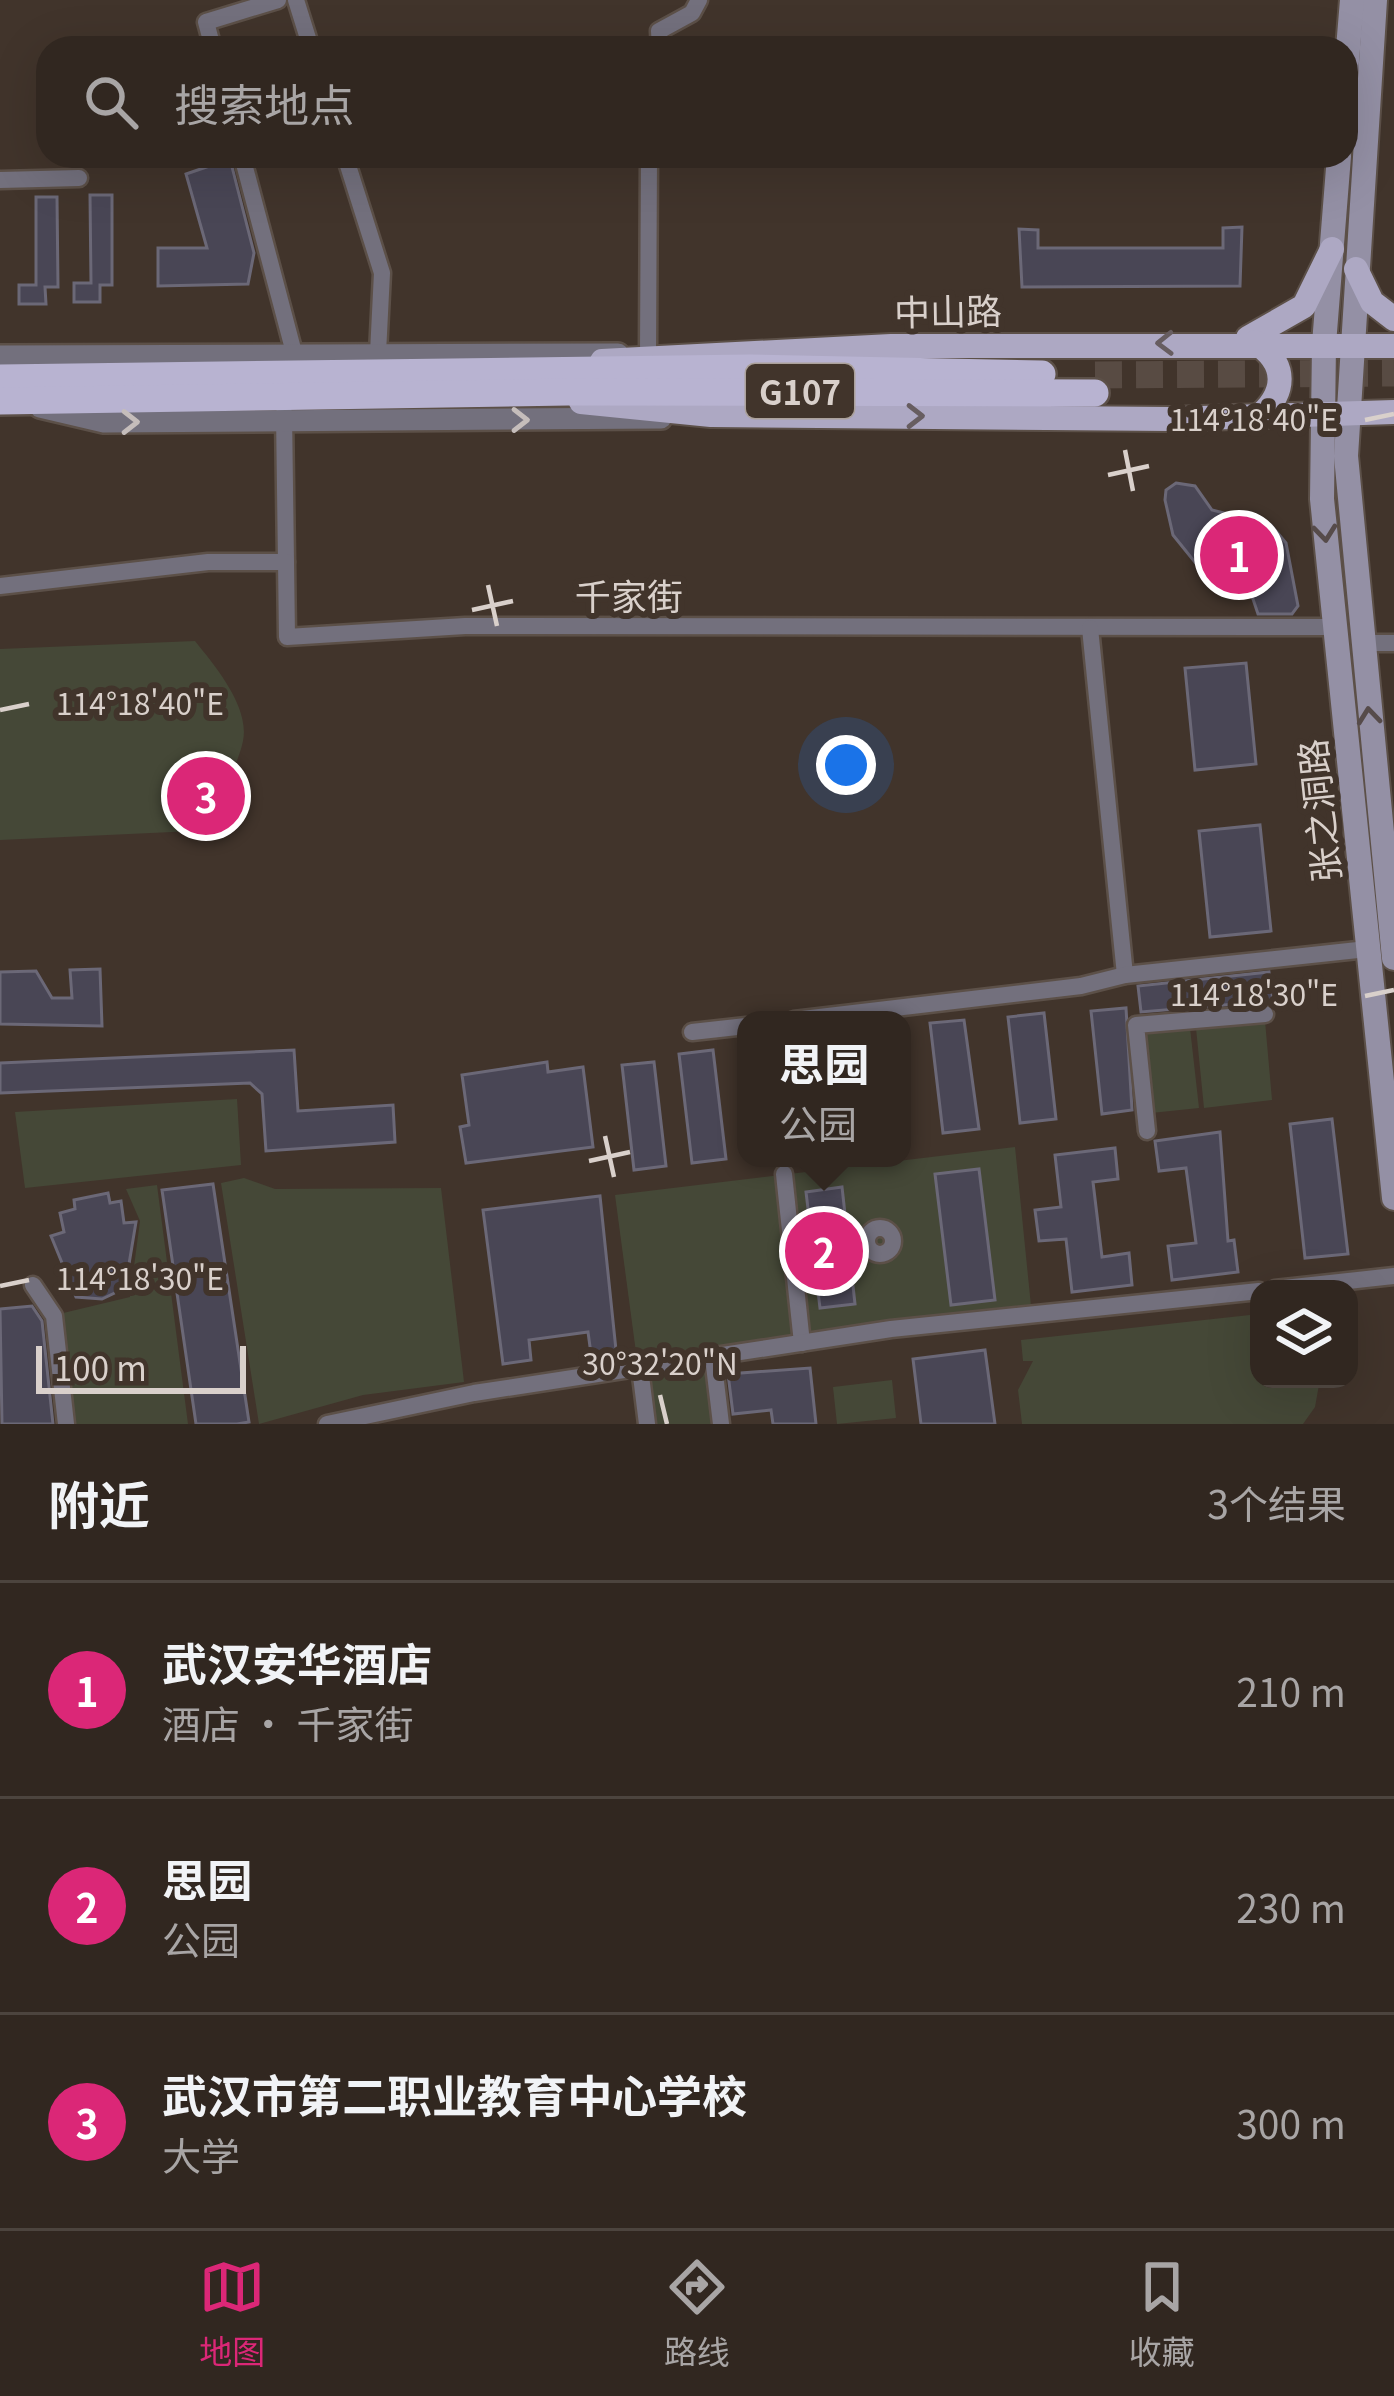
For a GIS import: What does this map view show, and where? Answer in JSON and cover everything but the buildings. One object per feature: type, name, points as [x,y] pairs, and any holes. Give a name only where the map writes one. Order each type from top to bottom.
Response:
[{"type":"highway","name":"中山路","points":[[6,389],[505,386],[750,368],[1095,384]]},
{"type":"main road","points":[[1349,0],[1358,36]]},
{"type":"main road","points":[[1358,50],[1378,0]]},
{"type":"main road","points":[[1358,38],[1360,46]]},
{"type":"main road","name":"张之洞路","points":[[1358,135],[1360,46]]},
{"type":"main road","name":"张之洞路","points":[[1338,168],[1320,416],[1335,627],[1394,1198]]},
{"type":"main road","name":"张之洞路","points":[[1357,168],[1346,415],[1361,643],[1394,958]]},
{"type":"main road","points":[[1245,342],[1304,306],[1332,248]]},
{"type":"main road","points":[[1355,269],[1372,302],[1394,319]]},
{"type":"main road","points":[[1245,342],[1271,352],[1281,374],[1277,397],[1257,418]]},
{"type":"main road","name":"中山路","points":[[505,386],[648,354],[1245,342],[1394,346]]},
{"type":"main road","name":"中山路","points":[[505,386],[711,416],[1257,418],[1394,412]]},
{"type":"street","points":[[210,36],[206,22],[278,0]]},
{"type":"street","points":[[296,0],[307,36]]},
{"type":"street","points":[[659,36],[659,31],[692,13],[699,0]]},
{"type":"street","points":[[0,586],[208,562],[286,562],[291,387],[245,168]]},
{"type":"street","points":[[349,168],[382,273],[378,353]]},
{"type":"street","points":[[6,389],[104,422],[291,387],[378,353],[648,354],[649,168]]},
{"type":"street","points":[[0,180],[79,178]]},
{"type":"street","points":[[0,356],[291,387],[711,416]]},
{"type":"street","name":"千家街","points":[[286,562],[287,637],[465,626],[1335,627]]},
{"type":"street","points":[[1090,628],[1125,975]]},
{"type":"street","points":[[1361,643],[1394,643]]},
{"type":"street","points":[[870,1011],[1081,986],[1125,975],[1367,949]]},
{"type":"street","points":[[1147,1131],[1136,1025],[1265,1014]]},
{"type":"street","points":[[692,1032],[737,1027]]},
{"type":"street","points":[[784,1174],[802,1343]]},
{"type":"street","points":[[1357,1280],[1394,1276]]},
{"type":"street","points":[[33,1285],[54,1316],[66,1424]]},
{"type":"street","points":[[327,1424],[474,1393],[802,1343],[1250,1292]]},
{"type":"street","points":[[713,1357],[721,1424]]},
{"type":"street","points":[[640,1369],[647,1424]]},
{"type":"green space","points":[[195,641],[229,688],[244,728],[215,830],[0,840],[0,649]]},
{"type":"green space","points":[[1265,1021],[1272,1100],[1204,1108],[1196,1028]]},
{"type":"green space","points":[[1190,1028],[1199,1108],[1151,1113],[1142,1032]]},
{"type":"green space","points":[[237,1099],[241,1165],[25,1188],[15,1112]]},
{"type":"green space","points":[[1015,1147],[1031,1306],[637,1360],[615,1195],[848,1167],[911,1167],[911,1159]]},
{"type":"green space","points":[[244,1178],[275,1189],[441,1188],[464,1382],[363,1395],[259,1424],[221,1183]]},
{"type":"green space","points":[[157,1185],[188,1424],[70,1424],[59,1314],[130,1297],[140,1221],[126,1189]]},
{"type":"green space","points":[[1250,1315],[1250,1388],[1318,1388],[1315,1407],[1303,1424],[1022,1424],[1018,1390],[1033,1361],[1023,1361],[1021,1340]]},
{"type":"green space","points":[[711,1363],[717,1424],[650,1424],[644,1372]]},
{"type":"green space","points":[[892,1380],[896,1418],[837,1424],[833,1387]]},
{"type":"tunnel","points":[[1095,375],[1394,373]]},
{"type":"place","name":"武汉安华酒店","points":[[1239,555]]},
{"type":"place","name":"武汉市第二职业教育中心学校","points":[[206,796]]},
{"type":"place","name":"思园","points":[[824,1251]]}]
